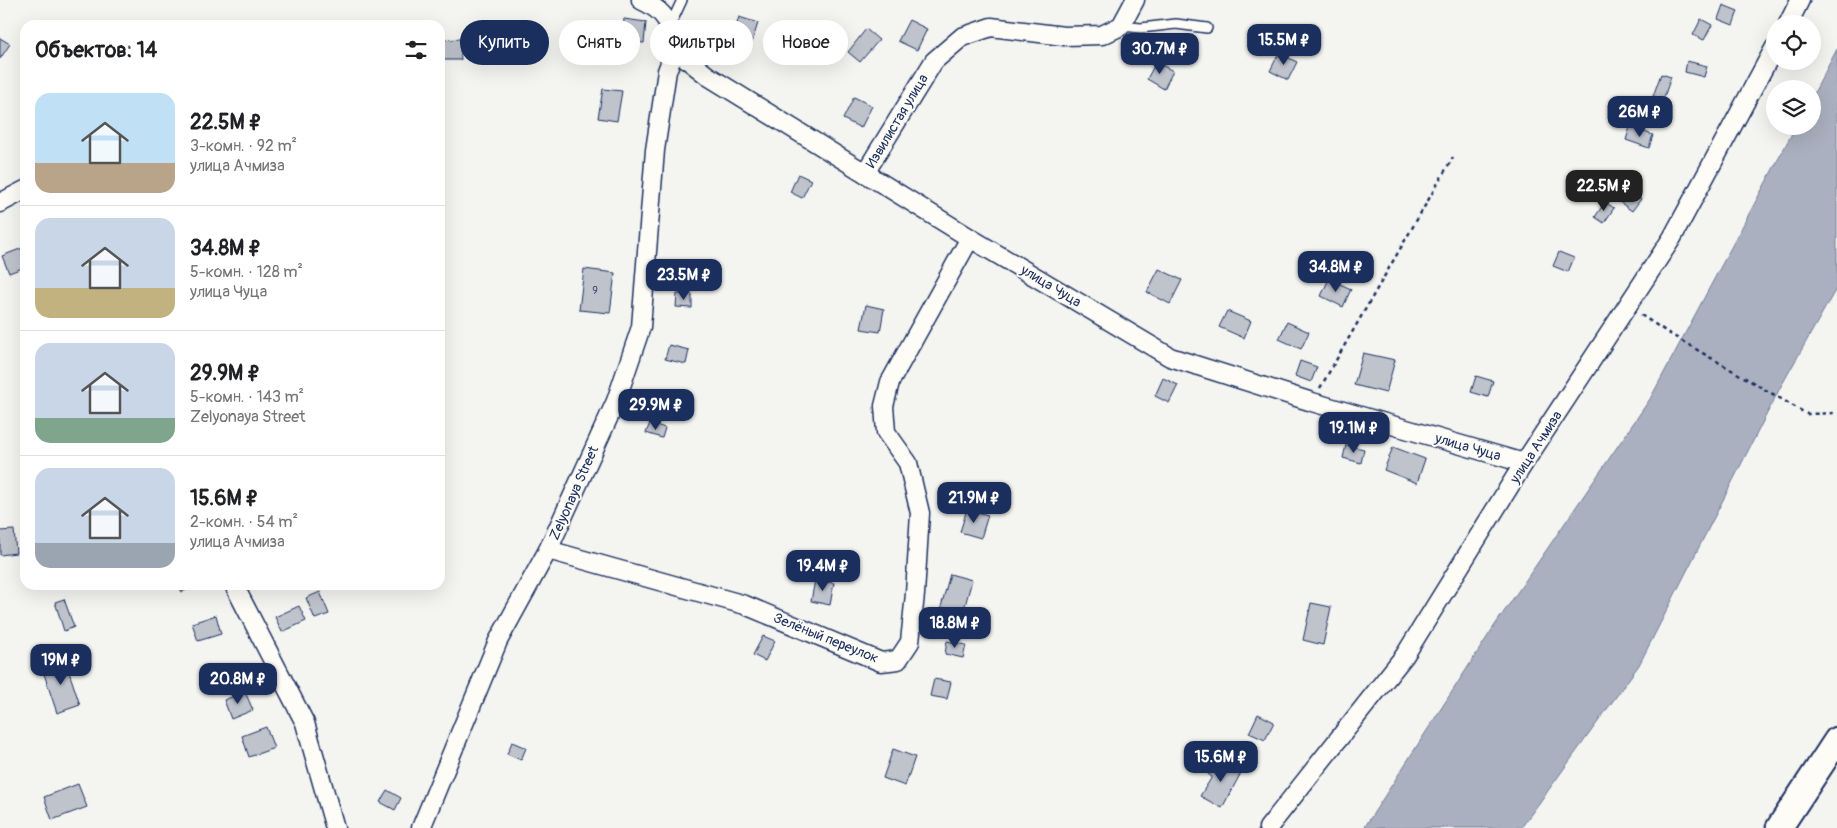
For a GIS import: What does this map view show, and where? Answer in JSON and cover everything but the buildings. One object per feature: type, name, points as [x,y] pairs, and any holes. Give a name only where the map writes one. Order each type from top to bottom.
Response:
[{"type":"street","points":[[641,0],[656,7],[666,20]]},
{"type":"street","points":[[1121,26],[1135,0]]},
{"type":"street","points":[[1792,15],[1800,0]]},
{"type":"street","name":"Извилистая улица","points":[[865,173],[934,61],[962,37],[992,27],[1064,36],[1102,36],[1121,26]]},
{"type":"street","name":"улица Ачмиза","points":[[1268,828],[1405,655],[1524,463],[1672,238],[1766,64]]},
{"type":"street","name":"Zelyonaya Street","points":[[420,828],[498,641],[548,550],[616,401],[642,327],[655,150],[669,65]]},
{"type":"street","name":"улица Чуца","points":[[694,65],[708,76],[970,238],[1170,357],[1312,402],[1524,463]]},
{"type":"street","points":[[0,203],[20,193]]},
{"type":"street","name":"Зелёный переулок","points":[[548,550],[745,605],[881,662],[898,660],[910,642],[916,594],[920,513],[908,463],[886,432],[884,406],[890,382],[970,238]]},
{"type":"street","points":[[237,590],[305,723],[334,828]]},
{"type":"street","points":[[1778,828],[1837,740]]},
{"type":"lane","points":[[673,20],[682,0]]},
{"type":"lane","points":[[1121,26],[1141,28],[1176,24],[1207,28]]},
{"type":"path","points":[[1312,402],[1453,157]]},
{"type":"path","points":[[1628,306],[1670,334],[1807,414],[1837,413]]},
{"type":"water","points":[[1837,49],[1837,287],[1780,388],[1639,665],[1521,828],[1364,828],[1495,625],[1650,399],[1791,135],[1821,135],[1821,80]]}]
